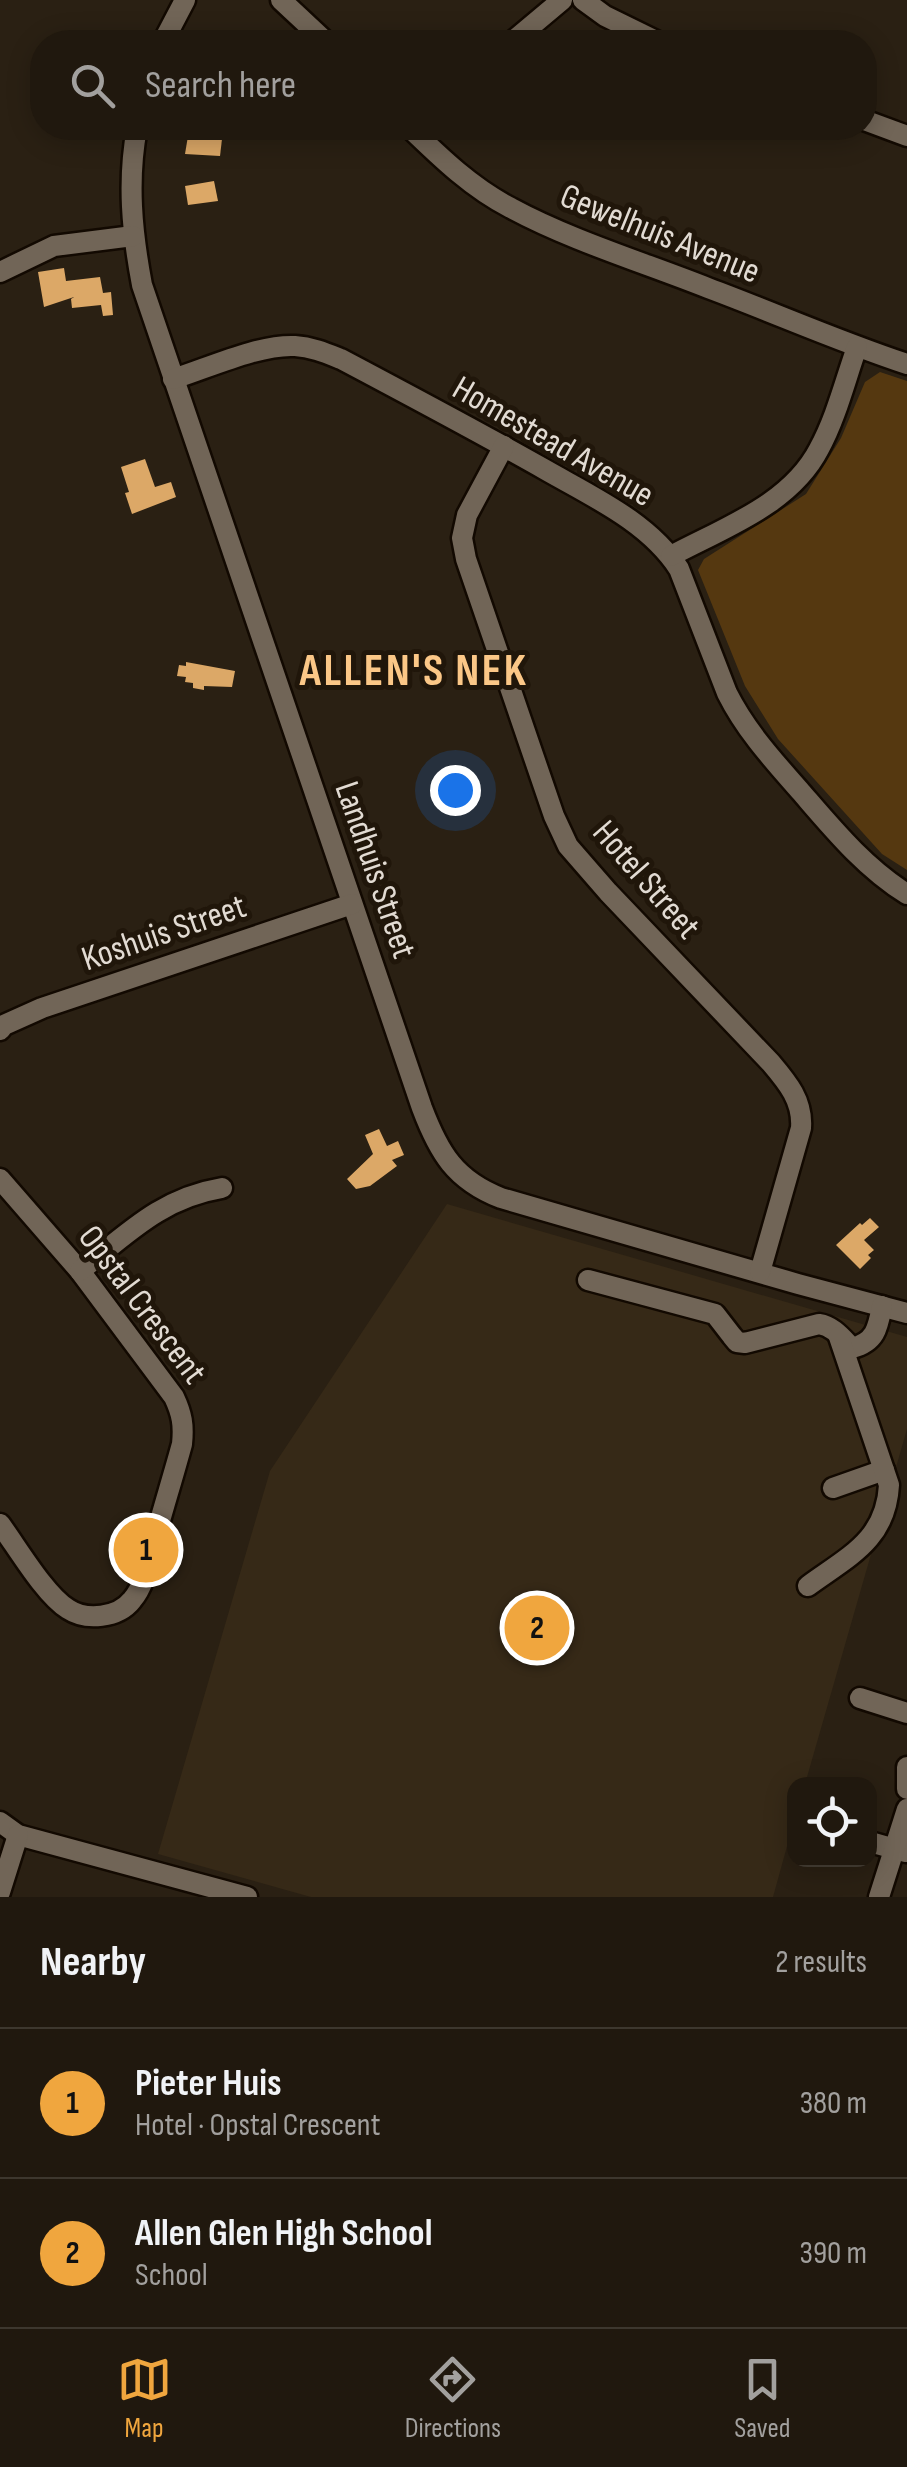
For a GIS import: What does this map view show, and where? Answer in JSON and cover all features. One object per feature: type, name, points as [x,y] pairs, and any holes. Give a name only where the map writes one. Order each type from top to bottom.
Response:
[{"type":"street","points":[[169,30],[185,0]]},
{"type":"street","points":[[281,0],[313,30]]},
{"type":"street","points":[[526,30],[562,0]]},
{"type":"street","points":[[583,0],[634,30]]},
{"type":"street","points":[[877,125],[907,136]]},
{"type":"street","name":"Landhuis Street","points":[[136,140],[132,168],[133,236],[142,285],[434,1138],[457,1172],[501,1198],[907,1313]]},
{"type":"street","name":"Gewelhuis Avenue","points":[[422,140],[466,180],[512,209],[907,364]]},
{"type":"street","points":[[0,272],[54,246],[133,236]]},
{"type":"street","name":"Homestead Avenue","points":[[173,379],[272,347],[318,350],[504,446],[620,514],[671,556],[726,693],[746,728],[866,863],[907,894]]},
{"type":"street","points":[[671,556],[762,508],[795,483],[820,448],[857,347]]},
{"type":"street","name":"Hotel Street","points":[[504,446],[468,515],[462,538],[554,816],[568,846],[771,1063],[800,1106],[801,1128],[760,1272]]},
{"type":"street","name":"Koshuis Street","points":[[0,1030],[42,1008],[352,904]]},
{"type":"street","name":"Opstal Crescent","points":[[0,1178],[80,1271],[174,1397],[183,1418],[182,1444],[146,1570],[134,1599],[122,1610],[87,1616],[71,1612],[58,1602],[0,1524]]},
{"type":"street","points":[[80,1271],[144,1220],[174,1202],[195,1192],[222,1188]]},
{"type":"street","points":[[588,1280],[714,1314],[737,1342],[744,1343],[819,1324],[826,1325],[852,1348],[860,1346],[877,1330],[882,1306]]},
{"type":"street","points":[[808,1586],[871,1537],[880,1525],[888,1500],[889,1484],[839,1335]]},
{"type":"street","points":[[833,1488],[884,1470]]},
{"type":"street","points":[[860,1698],[907,1713]]},
{"type":"street","points":[[907,1768],[907,1789]]},
{"type":"street","points":[[879,1897],[901,1850],[907,1809]]},
{"type":"street","points":[[0,1822],[18,1836],[247,1897]]},
{"type":"street","points":[[0,1892],[18,1836]]},
{"type":"shaded area","points":[[880,372],[907,381],[907,870],[882,854],[778,739],[745,686],[698,570],[704,559],[806,494],[841,438],[865,382]]},
{"type":"shaded area","points":[[447,1204],[907,1337],[907,1429],[807,1777],[787,1777],[787,1846],[773,1897],[311,1897],[158,1854],[270,1471]]},
{"type":"building","points":[[187,140],[222,140],[220,156],[185,154]]},
{"type":"building","points":[[214,181],[218,201],[188,205],[185,186]]},
{"type":"building","points":[[64,268],[66,281],[100,277],[103,293],[111,292],[113,315],[103,316],[101,305],[72,308],[74,297],[44,307],[38,272]]},
{"type":"building","points":[[145,459],[155,487],[171,482],[176,497],[132,514],[121,467]]},
{"type":"building","points":[[186,662],[235,671],[232,687],[193,688],[193,683],[185,682],[186,677],[177,676],[179,665],[186,666]]},
{"type":"building","points":[[379,1129],[387,1146],[398,1141],[404,1155],[392,1160],[397,1166],[370,1186],[356,1189],[347,1179],[373,1154],[365,1135]]},
{"type":"building","points":[[870,1218],[879,1227],[864,1240],[874,1250],[860,1269],[836,1245]]},
{"type":"place","name":"Pieter Huis","points":[[146,1550]]},
{"type":"place","name":"Allen Glen High School","points":[[537,1628]]},
{"type":"district","name":"ALLEN'S NEK","points":[[414,671]]}]
